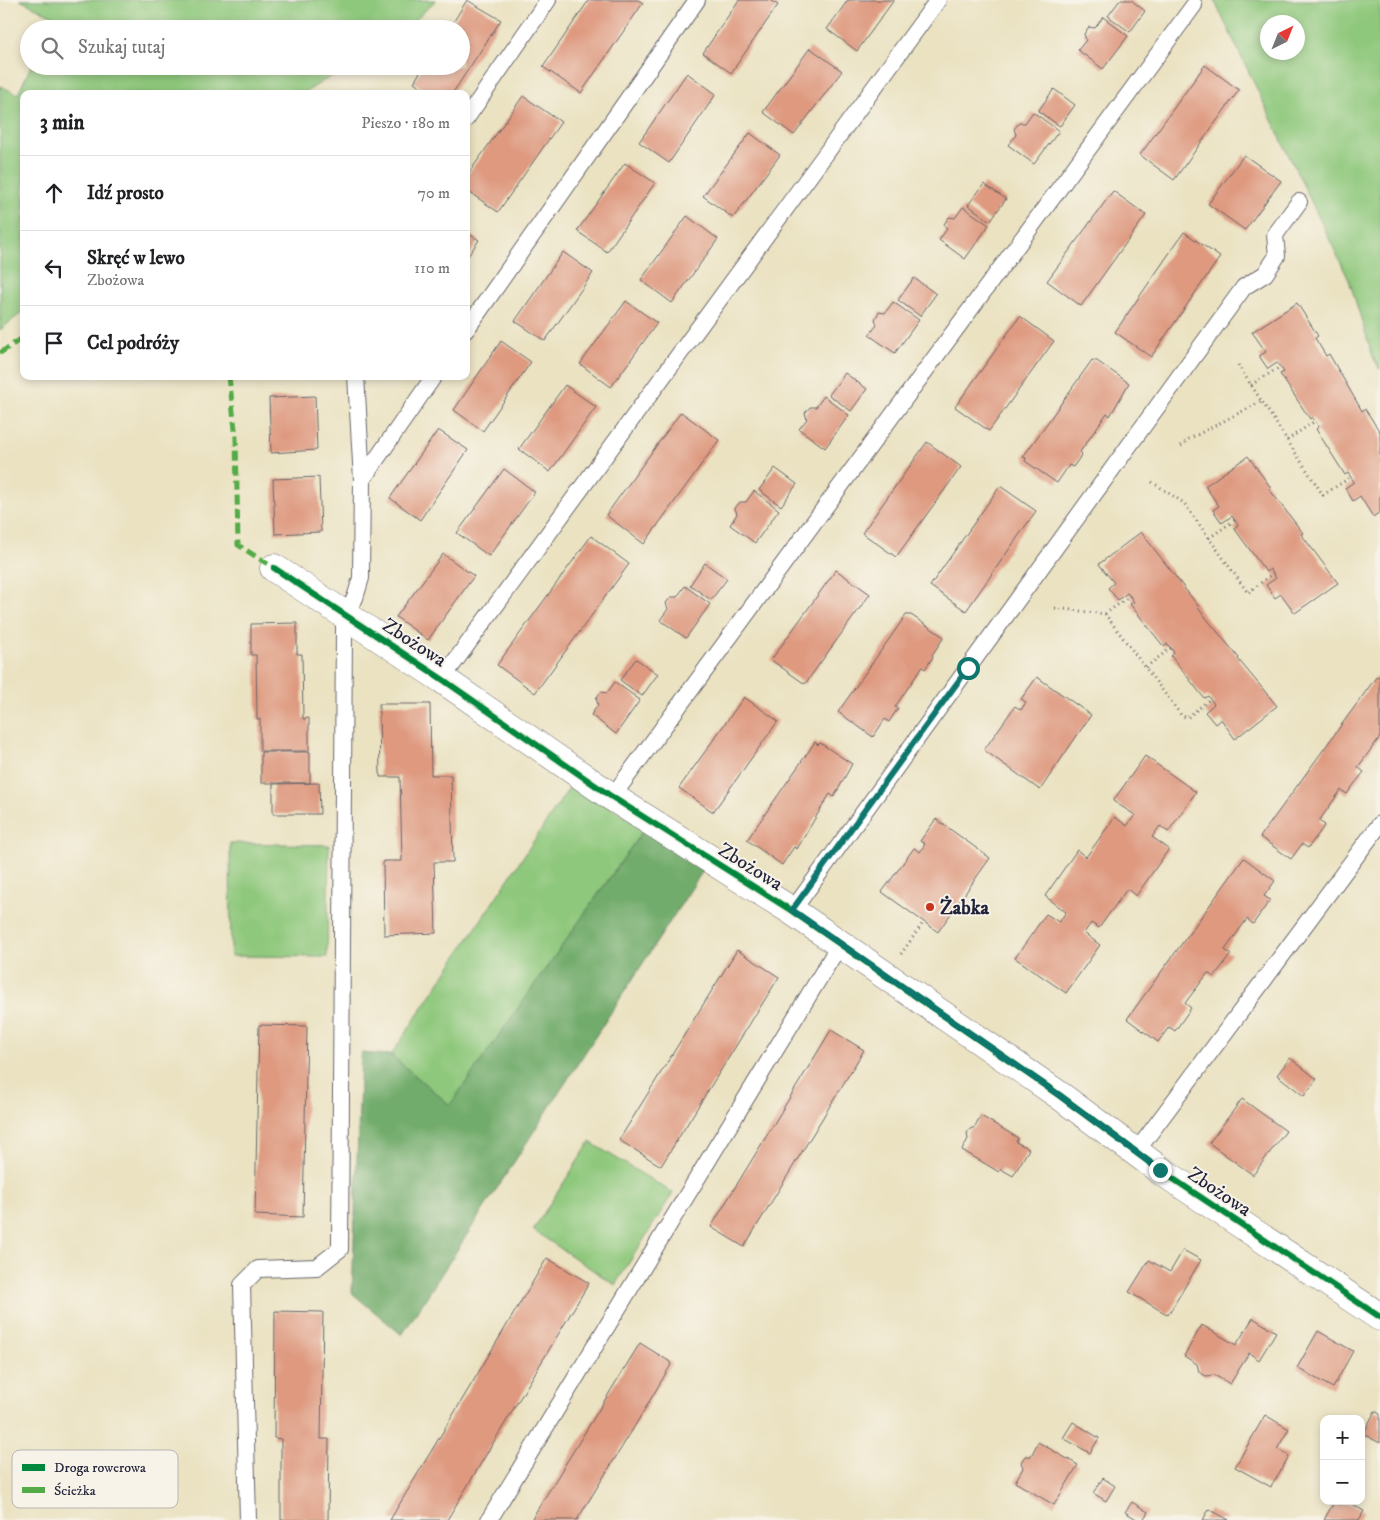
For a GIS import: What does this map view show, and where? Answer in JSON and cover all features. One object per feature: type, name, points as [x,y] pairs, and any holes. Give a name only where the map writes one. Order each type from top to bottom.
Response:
[{"type":"street","name":"Zbożowa","points":[[274,568],[442,679],[612,797],[792,910],[1059,1095],[1143,1143],[1380,1317]]},
{"type":"lane","points":[[470,113],[548,0]]},
{"type":"lane","points":[[470,324],[697,0]]},
{"type":"lane","points":[[442,679],[938,0]]},
{"type":"lane","points":[[612,797],[1194,4]]},
{"type":"lane","points":[[792,910],[1244,287],[1265,274],[1277,256],[1275,235],[1299,202]]},
{"type":"lane","points":[[248,1520],[242,1285],[258,1269],[318,1267],[340,1249],[344,615],[355,598],[360,578],[362,480],[356,380]]},
{"type":"lane","points":[[362,480],[431,380]]},
{"type":"lane","points":[[1143,1143],[1380,824]]},
{"type":"lane","points":[[489,1520],[840,944]]},
{"type":"path","points":[[1238,365],[1323,496],[1351,477]]},
{"type":"path","points":[[1251,385],[1280,366]]},
{"type":"path","points":[[1181,446],[1189,439],[1262,400]]},
{"type":"path","points":[[1287,440],[1315,421]]},
{"type":"path","points":[[1152,482],[1184,503],[1248,592],[1273,573]]},
{"type":"path","points":[[1209,538],[1235,520]]},
{"type":"path","points":[[1055,608],[1105,614],[1130,596]]},
{"type":"path","points":[[1105,614],[1181,715],[1187,718],[1210,699]]},
{"type":"path","points":[[1146,667],[1170,648]]},
{"type":"path","points":[[897,960],[923,923]]},
{"type":"green space","points":[[20,0],[436,0],[415,20],[54,20],[55,17]]},
{"type":"green space","points":[[1214,0],[1380,0],[1380,370],[1373,357],[1349,280]]},
{"type":"green space","points":[[27,75],[334,75],[309,90],[20,90],[20,314],[0,330],[0,86],[18,94]]},
{"type":"green space","points":[[573,782],[644,829],[450,1106],[391,1055]]},
{"type":"green space","points":[[644,829],[704,869],[402,1335],[352,1293],[361,1053],[391,1055],[450,1105]]},
{"type":"green space","points":[[230,843],[329,845],[327,957],[231,956]]},
{"type":"green space","points":[[590,1142],[673,1193],[615,1285],[533,1230]]},
{"type":"building","points":[[467,0],[501,20],[470,67],[470,20],[455,20]]},
{"type":"building","points":[[589,0],[638,0],[643,3],[581,93],[543,67]]},
{"type":"building","points":[[739,0],[770,0],[778,5],[731,73],[703,53]]},
{"type":"building","points":[[848,0],[894,0],[857,51],[827,29]]},
{"type":"building","points":[[1120,0],[1131,0],[1145,11],[1130,32],[1108,16]]},
{"type":"building","points":[[1103,17],[1128,36],[1103,69],[1078,50],[1086,40],[1084,34],[1089,27],[1095,28]]},
{"type":"building","points":[[810,48],[842,71],[794,135],[763,112]]},
{"type":"building","points":[[1205,65],[1239,90],[1174,180],[1140,155]]},
{"type":"building","points":[[687,73],[716,94],[669,163],[639,142]]},
{"type":"building","points":[[418,75],[465,75],[455,90],[425,90],[414,82]]},
{"type":"building","points":[[1054,89],[1075,105],[1060,126],[1038,111]]},
{"type":"building","points":[[523,96],[561,122],[498,212],[470,193],[470,171]]},
{"type":"building","points":[[1033,112],[1059,131],[1034,164],[1008,145],[1016,135],[1014,129],[1019,123],[1025,123]]},
{"type":"building","points":[[750,133],[780,155],[733,218],[703,196]]},
{"type":"building","points":[[1244,155],[1281,181],[1245,230],[1208,204]]},
{"type":"building","points":[[625,163],[655,183],[607,252],[577,231]]},
{"type":"building","points":[[984,184],[1006,199],[990,221],[968,205]]},
{"type":"building","points":[[1113,191],[1146,215],[1081,306],[1047,281]]},
{"type":"building","points":[[963,207],[989,225],[965,259],[939,240],[947,229],[944,224],[949,217],[955,218]]},
{"type":"building","points":[[687,216],[718,239],[672,303],[641,280]]},
{"type":"building","points":[[1184,232],[1220,257],[1151,357],[1115,332]]},
{"type":"building","points":[[470,234],[479,240],[470,253]]},
{"type":"building","points":[[563,252],[593,273],[545,341],[515,321]]},
{"type":"building","points":[[914,278],[936,294],[920,316],[898,300]]},
{"type":"building","points":[[626,301],[657,323],[611,387],[580,364]]},
{"type":"building","points":[[893,302],[919,320],[895,353],[869,335],[877,325],[875,319],[879,312],[885,313]]},
{"type":"building","points":[[1297,303],[1318,336],[1315,338],[1326,356],[1329,354],[1362,411],[1365,409],[1380,432],[1380,512],[1373,517],[1360,496],[1353,501],[1345,488],[1354,482],[1348,473],[1345,475],[1316,429],[1319,427],[1312,417],[1310,419],[1280,374],[1284,372],[1277,363],[1268,369],[1259,356],[1266,352],[1252,332]]},
{"type":"building","points":[[1020,316],[1054,341],[989,431],[955,407]]},
{"type":"building","points":[[501,341],[531,362],[483,431],[454,410]]},
{"type":"building","points":[[1092,360],[1097,361],[1129,383],[1110,416],[1107,413],[1080,452],[1082,454],[1073,467],[1069,465],[1057,483],[1025,461],[1026,458],[1023,457]]},
{"type":"building","points":[[845,373],[867,389],[851,411],[829,395]]},
{"type":"building","points":[[565,385],[596,407],[550,472],[519,449]]},
{"type":"building","points":[[315,396],[317,450],[271,453],[269,398]]},
{"type":"building","points":[[824,396],[849,415],[825,448],[799,429],[807,419],[805,413],[810,407],[816,407]]},
{"type":"building","points":[[681,412],[719,440],[644,544],[606,515]]},
{"type":"building","points":[[438,430],[468,450],[420,520],[390,498]]},
{"type":"building","points":[[927,442],[961,467],[896,557],[862,533]]},
{"type":"building","points":[[1248,456],[1271,488],[1269,489],[1338,583],[1295,613],[1281,594],[1275,598],[1266,585],[1276,578],[1270,569],[1266,572],[1234,528],[1238,525],[1232,516],[1222,523],[1213,510],[1219,506],[1205,486]]},
{"type":"building","points":[[775,468],[797,484],[781,506],[759,490]]},
{"type":"building","points":[[504,469],[535,492],[489,556],[457,533]]},
{"type":"building","points":[[319,477],[321,532],[275,534],[273,479]]},
{"type":"building","points":[[1000,486],[1036,511],[966,611],[930,586]]},
{"type":"building","points":[[754,491],[779,510],[755,543],[730,525],[737,514],[735,508],[740,502],[746,502]]},
{"type":"building","points":[[1141,532],[1198,608],[1277,706],[1235,739],[1221,719],[1215,724],[1205,712],[1214,704],[1208,696],[1204,698],[1171,656],[1174,653],[1171,648],[1167,644],[1164,647],[1130,604],[1134,602],[1130,596],[1127,593],[1118,600],[1108,588],[1114,583],[1099,564]]},
{"type":"building","points":[[591,536],[629,564],[535,693],[497,665]]},
{"type":"building","points":[[443,554],[474,576],[428,640],[396,617]]},
{"type":"building","points":[[705,563],[727,579],[711,600],[690,585]]},
{"type":"building","points":[[836,570],[870,594],[805,684],[771,660]]},
{"type":"building","points":[[685,586],[710,604],[686,638],[660,620],[668,609],[666,603],[671,597],[677,597]]},
{"type":"building","points":[[906,615],[911,615],[944,637],[925,669],[922,667],[895,707],[898,708],[889,722],[885,719],[873,737],[838,712]]},
{"type":"building","points":[[297,623],[297,654],[302,654],[303,719],[309,718],[309,751],[260,751],[260,719],[257,719],[256,655],[251,655],[251,624]]},
{"type":"building","points":[[636,659],[658,674],[642,696],[620,680]]},
{"type":"building","points":[[1377,676],[1380,678],[1380,737],[1358,767],[1364,772],[1347,794],[1341,790],[1319,821],[1325,825],[1308,848],[1302,844],[1291,859],[1260,837]]},
{"type":"building","points":[[1037,677],[1091,715],[1040,790],[984,750],[1015,706],[1021,710],[1026,702],[1021,699]]},
{"type":"building","points":[[615,682],[640,700],[616,734],[591,715],[598,705],[596,698],[601,692],[607,693]]},
{"type":"building","points":[[744,697],[778,721],[713,812],[679,788]]},
{"type":"building","points":[[379,704],[430,704],[431,775],[451,775],[453,862],[434,862],[436,933],[384,935],[383,861],[402,861],[400,777],[380,777]]},
{"type":"building","points":[[815,742],[818,745],[820,743],[852,764],[834,797],[830,794],[797,849],[794,847],[782,865],[747,840]]},
{"type":"building","points":[[261,752],[310,752],[310,783],[261,783]]},
{"type":"building","points":[[1145,756],[1196,792],[1168,832],[1160,826],[1152,837],[1169,849],[1136,896],[1127,889],[1099,928],[1091,923],[1084,933],[1100,945],[1066,993],[1015,958],[1046,914],[1059,922],[1066,912],[1045,896],[1077,850],[1086,857],[1115,817],[1127,826],[1135,815],[1113,801]]},
{"type":"building","points":[[319,783],[320,814],[273,814],[273,784]]},
{"type":"building","points":[[936,819],[990,858],[938,932],[882,892],[914,848],[920,852],[925,844],[920,841]]},
{"type":"building","points":[[1244,858],[1275,881],[1264,896],[1270,900],[1253,924],[1247,919],[1225,950],[1231,954],[1214,977],[1208,973],[1185,1003],[1191,1008],[1175,1031],[1169,1027],[1158,1042],[1127,1019]]},
{"type":"building","points":[[737,950],[779,977],[661,1166],[619,1140]]},
{"type":"building","points":[[259,1025],[307,1026],[303,1217],[255,1215]]},
{"type":"building","points":[[831,1030],[864,1050],[744,1247],[711,1227]]},
{"type":"building","points":[[1290,1058],[1317,1079],[1304,1096],[1277,1075]]},
{"type":"building","points":[[1242,1099],[1286,1131],[1253,1175],[1209,1143]]},
{"type":"building","points":[[981,1116],[1018,1138],[1016,1142],[1029,1149],[1013,1176],[1001,1169],[999,1172],[962,1150],[968,1139],[967,1133],[975,1127]]},
{"type":"building","points":[[1183,1250],[1201,1260],[1168,1315],[1129,1292],[1149,1260],[1170,1272]]},
{"type":"building","points":[[547,1258],[589,1283],[447,1520],[390,1520]]},
{"type":"building","points":[[275,1311],[323,1312],[321,1439],[329,1439],[328,1520],[281,1520],[281,1439],[274,1438]]},
{"type":"building","points":[[1253,1318],[1276,1332],[1259,1360],[1249,1353],[1230,1384],[1214,1375],[1206,1376],[1199,1372],[1197,1364],[1184,1356],[1202,1325],[1236,1345]]},
{"type":"building","points":[[1318,1331],[1353,1351],[1333,1388],[1297,1368]]},
{"type":"building","points":[[640,1343],[672,1363],[577,1520],[531,1520]]},
{"type":"building","points":[[1375,1411],[1380,1414],[1380,1443],[1365,1435],[1365,1430]]},
{"type":"building","points":[[1265,1415],[1289,1429],[1277,1449],[1289,1456],[1271,1487],[1235,1467]]},
{"type":"building","points":[[1073,1422],[1099,1438],[1090,1453],[1063,1438]]},
{"type":"building","points":[[1038,1442],[1078,1465],[1054,1505],[1015,1482],[1023,1468],[1021,1462],[1025,1456],[1031,1456]]},
{"type":"building","points":[[1103,1478],[1115,1486],[1106,1501],[1093,1493]]},
{"type":"building","points":[[1132,1502],[1148,1512],[1143,1520],[1138,1520],[1125,1512]]},
{"type":"building","points":[[1332,1505],[1353,1505],[1364,1511],[1359,1520],[1324,1520]]},
{"type":"building","points":[[1209,1509],[1229,1520],[1203,1520]]},
{"type":"marked path","points":[[0,353],[20,340]]},
{"type":"marked path","points":[[229,380],[236,438],[238,545],[277,570]]},
{"type":"cycle path","points":[[274,568],[442,679],[612,797],[792,911],[1059,1095],[1160,1170],[1380,1317]]},
{"type":"place","name":"Żabka","points":[[930,907]]},
{"type":"route","points":[[968,668],[792,910],[1059,1095],[1160,1170]]}]
